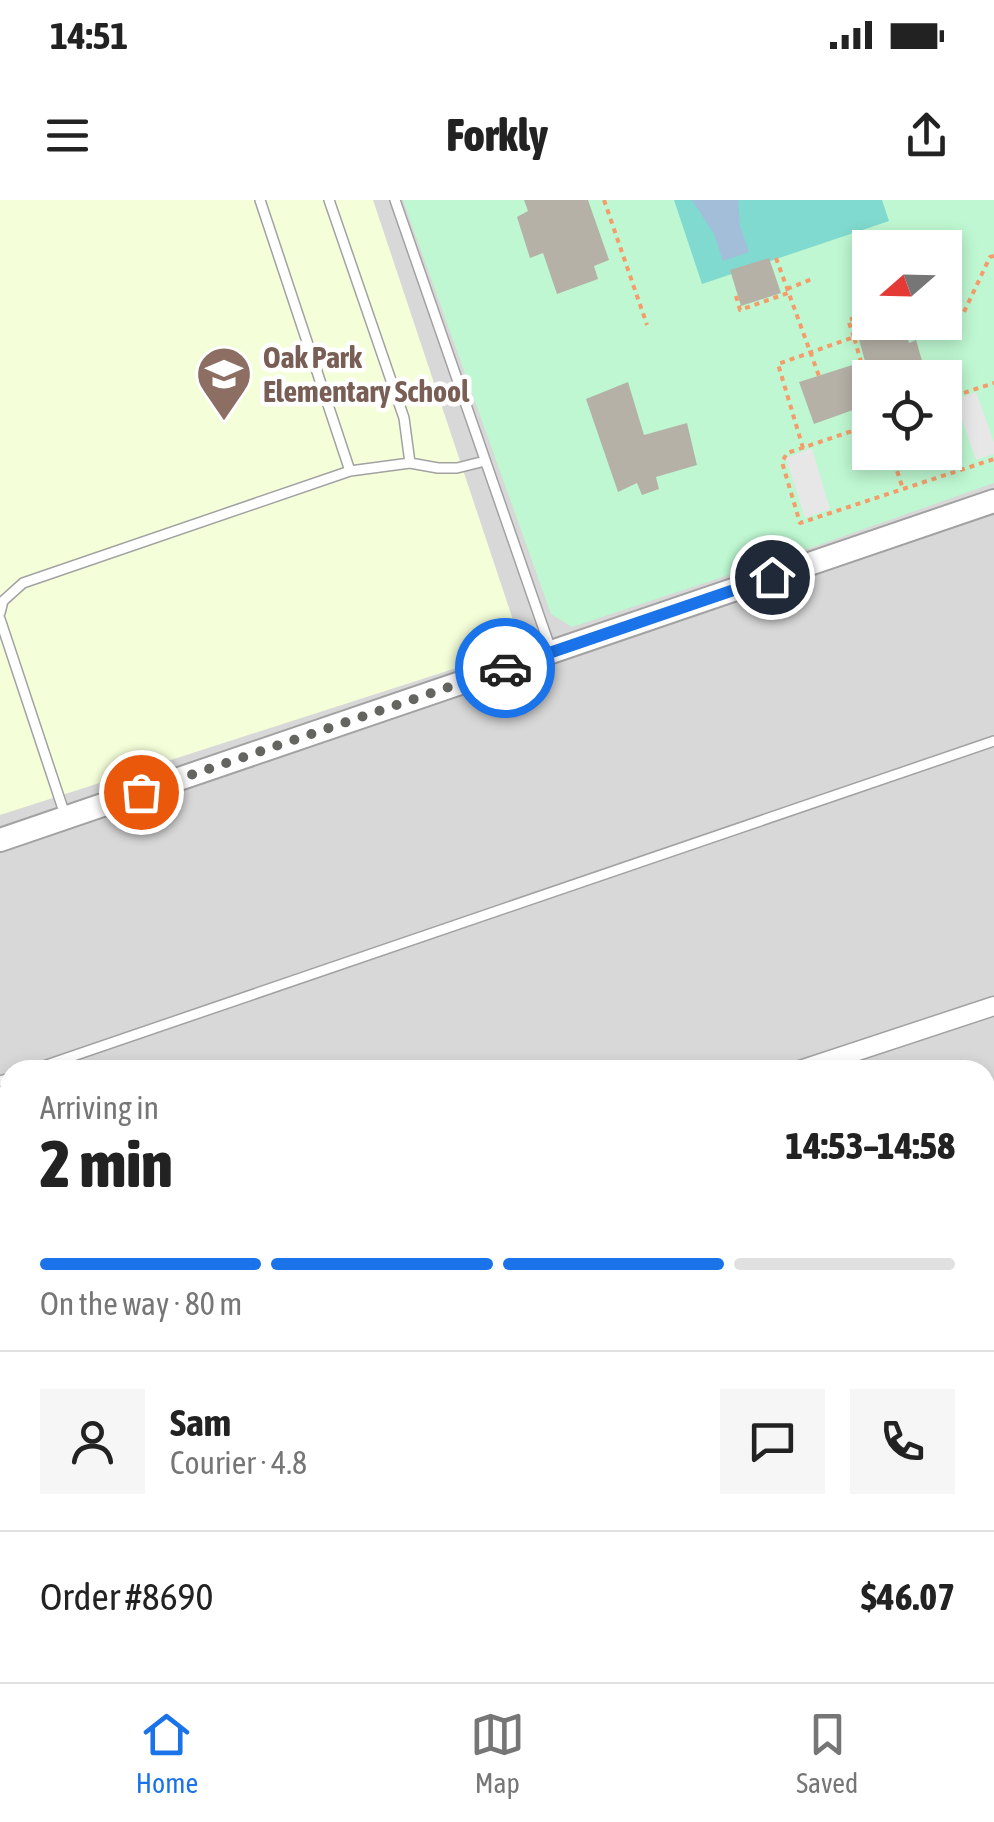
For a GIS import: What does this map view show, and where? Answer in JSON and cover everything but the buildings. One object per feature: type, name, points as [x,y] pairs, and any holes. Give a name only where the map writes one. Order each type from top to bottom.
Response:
[{"type":"street","points":[[0,840],[994,502]]},
{"type":"street","points":[[830,1060],[994,1006]]},
{"type":"lane","points":[[260,200],[350,472]]},
{"type":"lane","points":[[329,200],[404,418],[410,463]]},
{"type":"lane","points":[[395,200],[552,652]]},
{"type":"lane","points":[[66,817],[0,616],[3,601],[23,583],[350,472],[410,463],[457,468],[485,461]]},
{"type":"lane","points":[[61,1060],[994,741]]},
{"type":"path","points":[[604,200],[647,324]]},
{"type":"path","points":[[962,313],[994,256]]},
{"type":"path","points":[[776,258],[819,376]]},
{"type":"path","points":[[736,296],[740,310],[812,279]]},
{"type":"path","points":[[803,448],[778,364],[852,338]]},
{"type":"path","points":[[962,393],[994,383]]},
{"type":"path","points":[[852,431],[787,454],[782,462],[800,523],[994,459]]},
{"type":"path","points":[[897,470],[903,489]]},
{"type":"shaded area","points":[[0,200],[994,200],[994,1060],[0,1060]]},
{"type":"shaded area","name":"Oak Park Elementary School","points":[[0,200],[373,200],[522,647],[0,815]]},
{"type":"shaded area","points":[[403,200],[994,200],[994,483],[572,627],[551,614]]},
{"type":"shaded area","points":[[674,200],[882,200],[889,221],[852,230],[852,233],[702,284]]},
{"type":"shaded area","points":[[692,200],[738,200],[740,226],[749,252],[723,261],[714,234]]},
{"type":"shaded area","points":[[976,392],[994,442],[994,454],[976,460],[962,420],[962,397]]},
{"type":"shaded area","points":[[812,448],[830,509],[805,518],[786,458]]},
{"type":"way so far","points":[[141,792],[505,668]]},
{"type":"place","name":"Oak Park Elementary School","points":[[224,423]]},
{"type":"route","points":[[505,668],[772,577]]}]
